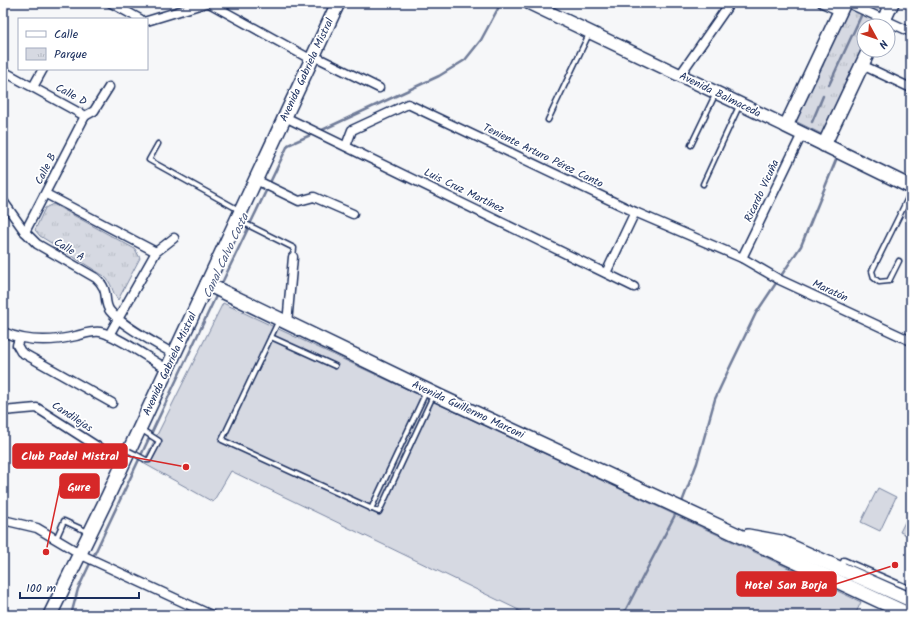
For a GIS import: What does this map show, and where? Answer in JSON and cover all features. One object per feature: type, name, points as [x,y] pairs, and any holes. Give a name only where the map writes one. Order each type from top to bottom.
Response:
[{"type":"main road","name":"Avenida Gabriela Mistral","points":[[50,615],[83,555],[90,533],[123,463],[132,452],[143,430],[174,354],[214,288],[241,218],[260,182],[285,117],[338,3]]},
{"type":"main road","name":"Avenida Balmaceda","points":[[529,3],[911,187]]},
{"type":"main road","points":[[885,18],[892,3]]},
{"type":"main road","points":[[786,126],[844,6]]},
{"type":"main road","points":[[824,145],[866,58]]},
{"type":"main road","name":"Avenida Guillermo Marconi","points":[[214,288],[430,392],[730,533],[910,615]]},
{"type":"main road","name":"Avenida Guillermo Marconi","points":[[730,533],[781,542],[840,567],[899,589],[911,600]]},
{"type":"main road","points":[[834,580],[840,567]]},
{"type":"main road","points":[[892,607],[899,589]]},
{"type":"street","points":[[111,3],[138,18]]},
{"type":"street","points":[[148,21],[206,3]]},
{"type":"street","points":[[209,3],[313,58],[379,88]]},
{"type":"street","points":[[680,75],[730,3]]},
{"type":"street","points":[[822,3],[844,6],[872,18]]},
{"type":"street","points":[[896,27],[911,32]]},
{"type":"street","points":[[862,65],[911,88]]},
{"type":"street","points":[[33,87],[42,70]]},
{"type":"street","name":"Calle D","points":[[3,71],[85,116],[94,111],[109,87]]},
{"type":"street","name":"Teniente Arturo Pérez Canto","points":[[346,146],[352,130],[408,104],[635,212],[742,258]]},
{"type":"street","name":"Calle B","points":[[25,232],[85,116]]},
{"type":"street","name":"Luis Cruz Martínez","points":[[285,117],[634,287]]},
{"type":"street","name":"Ricardo Vicuña","points":[[742,258],[802,134]]},
{"type":"street","points":[[260,182],[300,201],[314,197],[353,214]]},
{"type":"street","points":[[46,194],[156,252]]},
{"type":"street","name":"Calle A","points":[[3,201],[25,232],[37,244],[96,278],[103,284],[109,310],[118,319],[174,354]]},
{"type":"street","points":[[606,273],[635,212]]},
{"type":"street","points":[[109,335],[156,252],[174,238]]},
{"type":"street","points":[[283,322],[293,257]]},
{"type":"street","name":"Maratón","points":[[742,258],[780,280],[911,341]]},
{"type":"street","points":[[3,332],[19,339],[57,339],[94,332],[109,335],[167,369]]},
{"type":"street","points":[[19,339],[18,348],[23,354],[112,403]]},
{"type":"street","name":"Candilejas","points":[[3,411],[37,408],[123,463]]},
{"type":"street","points":[[3,520],[37,528],[100,564],[212,615]]},
{"type":"lane","points":[[548,120],[590,32]]},
{"type":"lane","points":[[691,145],[716,92]]},
{"type":"lane","points":[[702,184],[740,104]]},
{"type":"lane","points":[[158,144],[149,160],[256,229],[294,248],[293,257]]},
{"type":"lane","points":[[899,261],[888,281],[879,282],[874,278],[872,271],[911,192]]},
{"type":"lane","points":[[283,322],[271,337],[222,440],[378,512],[430,392]]},
{"type":"lane","points":[[271,337],[335,366]]},
{"type":"lane","points":[[371,509],[430,392]]},
{"type":"lane","points":[[132,452],[149,460],[159,441],[154,436],[143,430]]},
{"type":"lane","points":[[56,539],[64,521],[90,533]]},
{"type":"lane","points":[[899,589],[911,589]]},
{"type":"green space","points":[[845,3],[889,3],[882,18],[856,18],[856,58],[860,58],[826,136],[791,119]]},
{"type":"green space","points":[[53,204],[135,249],[140,258],[118,300],[109,282],[104,276],[40,236],[35,230],[45,208]]},
{"type":"green space","points":[[223,303],[861,602],[855,615],[529,615],[231,471],[213,502],[143,463]]},
{"type":"green space","points":[[878,488],[896,497],[880,531],[861,522]]},
{"type":"green space","points":[[911,510],[911,537],[900,532]]},
{"type":"waterway","name":"Canal Calvo Costa","points":[[320,131],[439,76],[465,60],[481,40],[501,3]]},
{"type":"waterway","points":[[829,85],[861,16]]},
{"type":"waterway","points":[[812,122],[823,96]]},
{"type":"waterway","name":"Canal Calvo Costa","points":[[221,285],[288,145],[315,133]]},
{"type":"waterway","points":[[682,502],[697,463],[715,399],[756,313],[801,246],[836,160]]},
{"type":"waterway","name":"Canal Calvo Costa","points":[[71,615],[78,589],[217,294]]},
{"type":"waterway","points":[[623,615],[675,515]]},
{"type":"waterway","points":[[515,615],[518,611],[526,615]]},
{"type":"place","name":"Club Padel Mistral","points":[[186,467]]},
{"type":"place","name":"Gure","points":[[46,552]]},
{"type":"place","name":"Hotel San Borja","points":[[895,565]]}]
